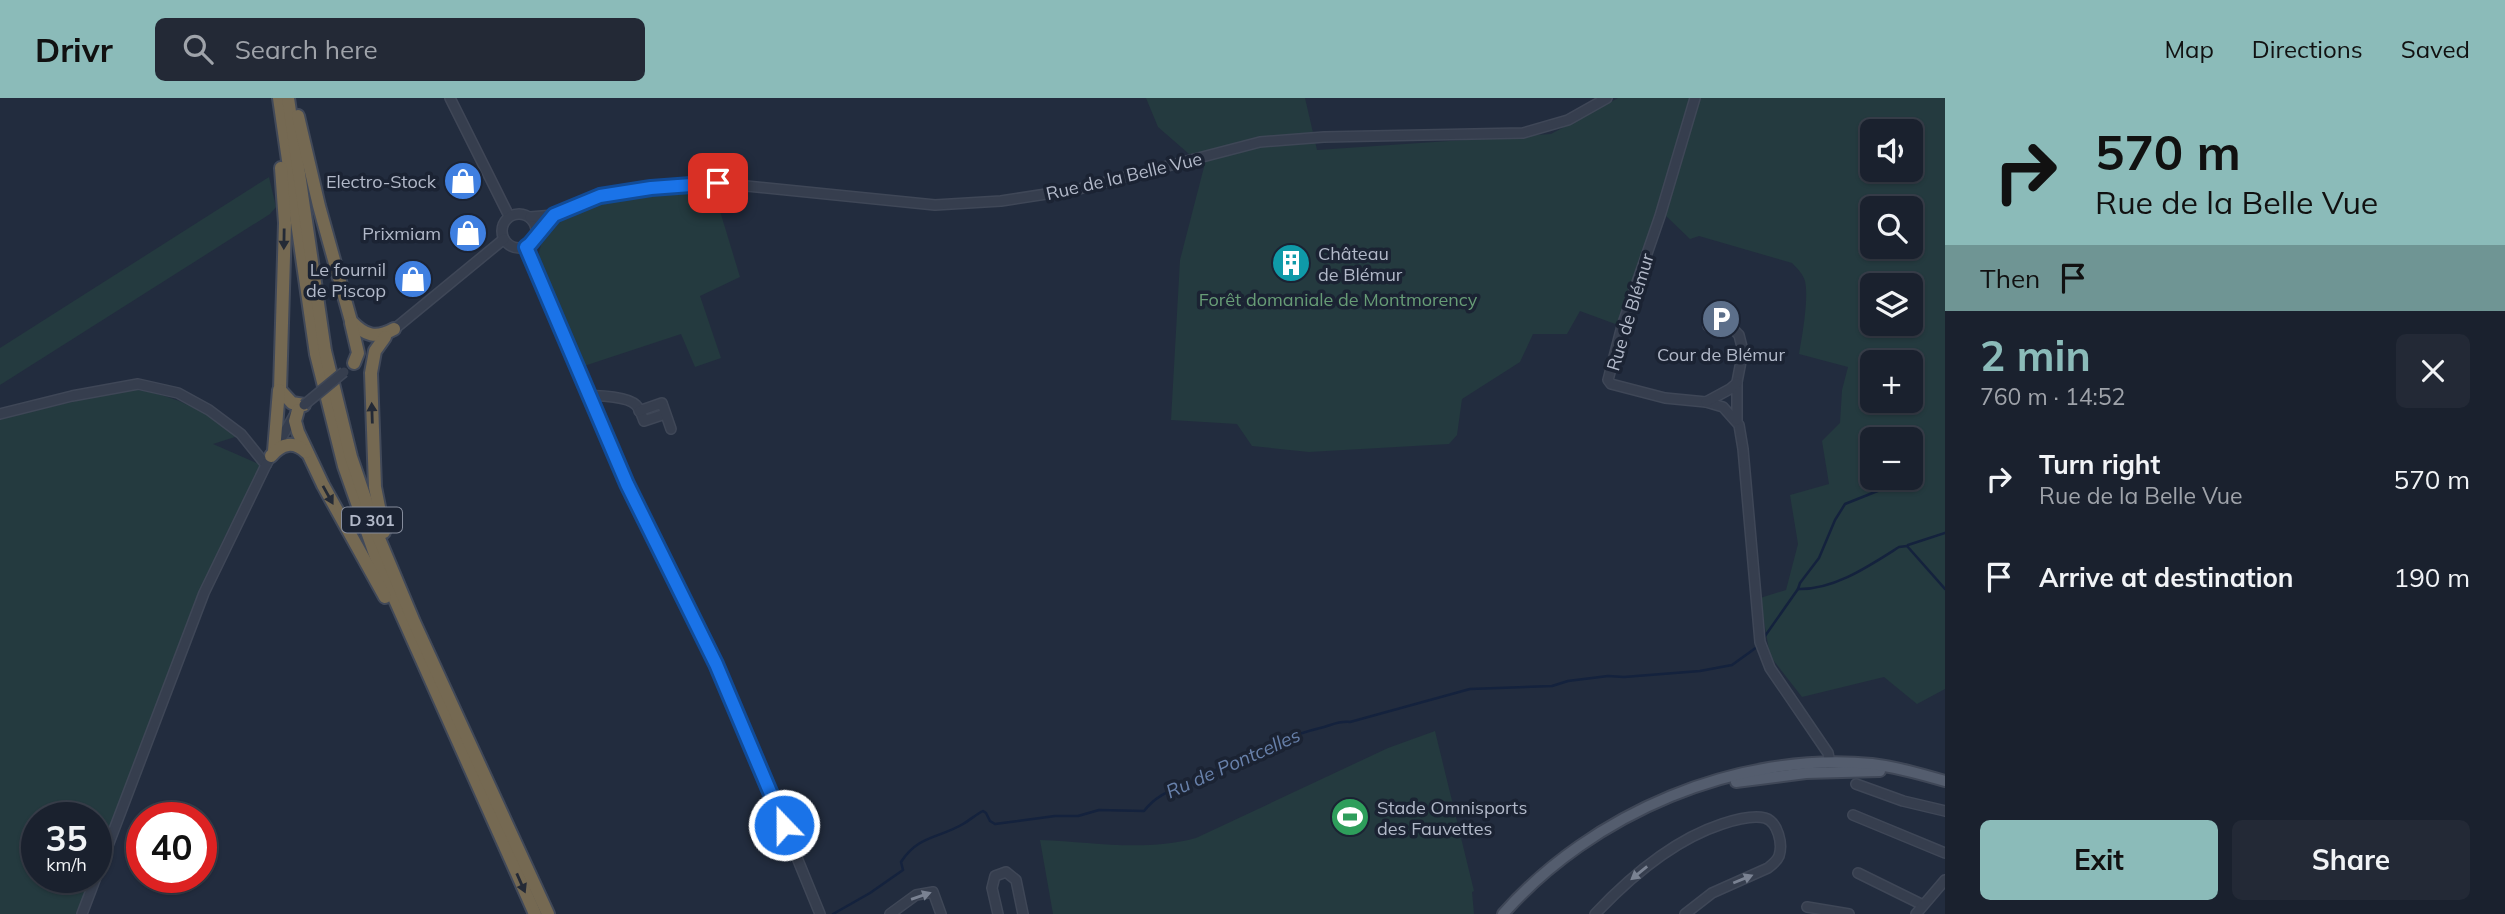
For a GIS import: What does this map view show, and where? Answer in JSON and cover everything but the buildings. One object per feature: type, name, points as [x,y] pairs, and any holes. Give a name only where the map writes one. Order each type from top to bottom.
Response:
[{"type":"highway","points":[[270,457],[280,382],[285,223],[277,98]]},
{"type":"highway","name":"D 301","points":[[277,98],[316,354],[329,413],[361,519],[535,914]]},
{"type":"highway","name":"D 301","points":[[288,98],[326,351],[351,457],[378,536],[414,622],[548,914]]},
{"type":"highway","points":[[295,98],[319,206],[358,354],[349,368]]},
{"type":"highway","points":[[351,321],[370,336],[390,333]]},
{"type":"highway","points":[[390,333],[378,345],[373,357],[376,499],[414,622]]},
{"type":"highway","points":[[349,368],[356,366],[364,370],[372,385]]},
{"type":"highway","points":[[280,382],[284,397],[301,408],[295,421],[296,426],[323,485],[429,677]]},
{"type":"highway","points":[[270,457],[281,447],[291,444],[300,446],[311,459]]},
{"type":"main road","points":[[1503,914],[1539,879],[1576,849],[1626,818],[1703,785],[1753,772],[1888,766],[1945,781]]},
{"type":"street","points":[[450,98],[509,216]]},
{"type":"street","name":"Rue de la Belle Vue","points":[[530,217],[554,215],[600,196],[651,188],[717,183],[935,205],[1000,201],[1079,189],[1260,142],[1324,137],[1523,133],[1567,120],[1607,98]]},
{"type":"street","name":"Rue de Blémur","points":[[1695,98],[1660,216],[1622,326],[1608,380],[1611,384],[1665,398],[1706,402],[1723,407],[1737,420]]},
{"type":"street","points":[[520,213],[530,217],[536,225],[536,234],[526,247],[516,248],[504,239],[503,224],[509,216],[520,213]]},
{"type":"street","name":"Rue de la Belle Vue","points":[[536,234],[554,215]]},
{"type":"street","points":[[82,914],[204,593],[270,457],[301,408],[504,239]]},
{"type":"street","points":[[526,247],[627,484],[737,710],[820,914]]},
{"type":"street","points":[[1708,326],[1734,330],[1739,335],[1743,351],[1737,382],[1737,420],[1743,449],[1760,642],[1770,668],[1828,753],[1828,768]]},
{"type":"street","points":[[1706,402],[1730,390],[1737,382]]},
{"type":"street","points":[[0,414],[72,396],[138,384],[178,393],[209,410],[270,457]]},
{"type":"street","points":[[590,396],[601,395],[631,401],[637,405],[639,411],[662,403],[671,429]]},
{"type":"street","points":[[1856,784],[1903,801],[1945,811]]},
{"type":"street","points":[[1853,815],[1945,853]]},
{"type":"street","points":[[1595,914],[1650,864],[1688,840],[1734,821],[1763,818],[1770,821],[1776,827],[1779,841],[1779,856],[1774,863],[1712,893],[1685,914]]},
{"type":"street","points":[[998,914],[992,881],[995,876],[1006,872],[1016,880],[1023,914]]},
{"type":"street","points":[[1858,873],[1923,905]]},
{"type":"street","points":[[1916,914],[1945,880]]},
{"type":"street","points":[[890,914],[916,895],[933,892],[940,914]]},
{"type":"street","points":[[1807,907],[1849,914]]},
{"type":"green space","name":"Forêt domaniale de Montmorency","points":[[1146,98],[1305,98],[1317,150],[1551,134],[1618,98],[1945,98],[1945,689],[1917,704],[1884,677],[1802,697],[1770,656],[1760,598],[1786,590],[1798,544],[1790,495],[1829,484],[1822,441],[1840,423],[1842,390],[1848,367],[1799,354],[1805,318],[1806,288],[1803,276],[1792,263],[1699,236],[1690,239],[1665,215],[1657,212],[1618,325],[1580,311],[1567,334],[1533,334],[1520,362],[1462,399],[1457,435],[1449,444],[1309,452],[1252,446],[1237,424],[1171,420],[1180,260],[1204,167],[1158,127]]},
{"type":"green space","points":[[269,177],[276,207],[270,214],[0,385],[0,348]]},
{"type":"green space","points":[[713,188],[740,277],[700,296],[721,358],[695,367],[681,334],[581,367],[541,270],[539,252],[552,223],[604,200]]},
{"type":"green space","points":[[126,389],[141,391],[171,398],[213,418],[238,436],[213,444],[261,465],[223,540],[112,826],[112,802],[21,802],[21,893],[86,893],[78,914],[0,914],[0,419]]},
{"type":"green space","name":"Stade Omnisports des Fauvettes","points":[[1435,731],[1474,891],[1474,914],[1053,914],[1040,840],[1138,845],[1196,838],[1388,748]]},
{"type":"waterway","name":"Ru de Pontcelles","points":[[1798,589],[1819,558],[1845,504],[1880,490]]},
{"type":"waterway","points":[[1908,545],[1945,533]]},
{"type":"waterway","name":"Ru de Pontcelles","points":[[1765,636],[1798,589],[1825,586],[1838,581],[1899,547],[1907,546],[1945,589]]},
{"type":"waterway","name":"Ru de Pontcelles","points":[[833,914],[903,870],[901,862],[922,842],[954,829],[983,811],[995,824],[1055,816],[1078,816],[1099,810],[1144,811],[1162,795],[1253,752],[1337,723],[1350,722],[1470,689],[1552,686],[1568,681],[1608,676],[1700,671],[1732,665],[1757,647]]},
{"type":"place","name":"Electro-Stock","points":[[463,181]]},
{"type":"place","name":"Prixmiam","points":[[468,233]]},
{"type":"place","name":"Château de Blémur","points":[[1291,263]]},
{"type":"place","name":"Le fournil de Piscop","points":[[413,279]]},
{"type":"place","name":"Cour de Blémur","points":[[1721,319]]},
{"type":"place","name":"Stade Omnisports des Fauvettes","points":[[1350,817]]},
{"type":"route","points":[[718,183],[651,188],[600,196],[554,215],[526,247],[627,484],[716,664],[784,825]]}]
